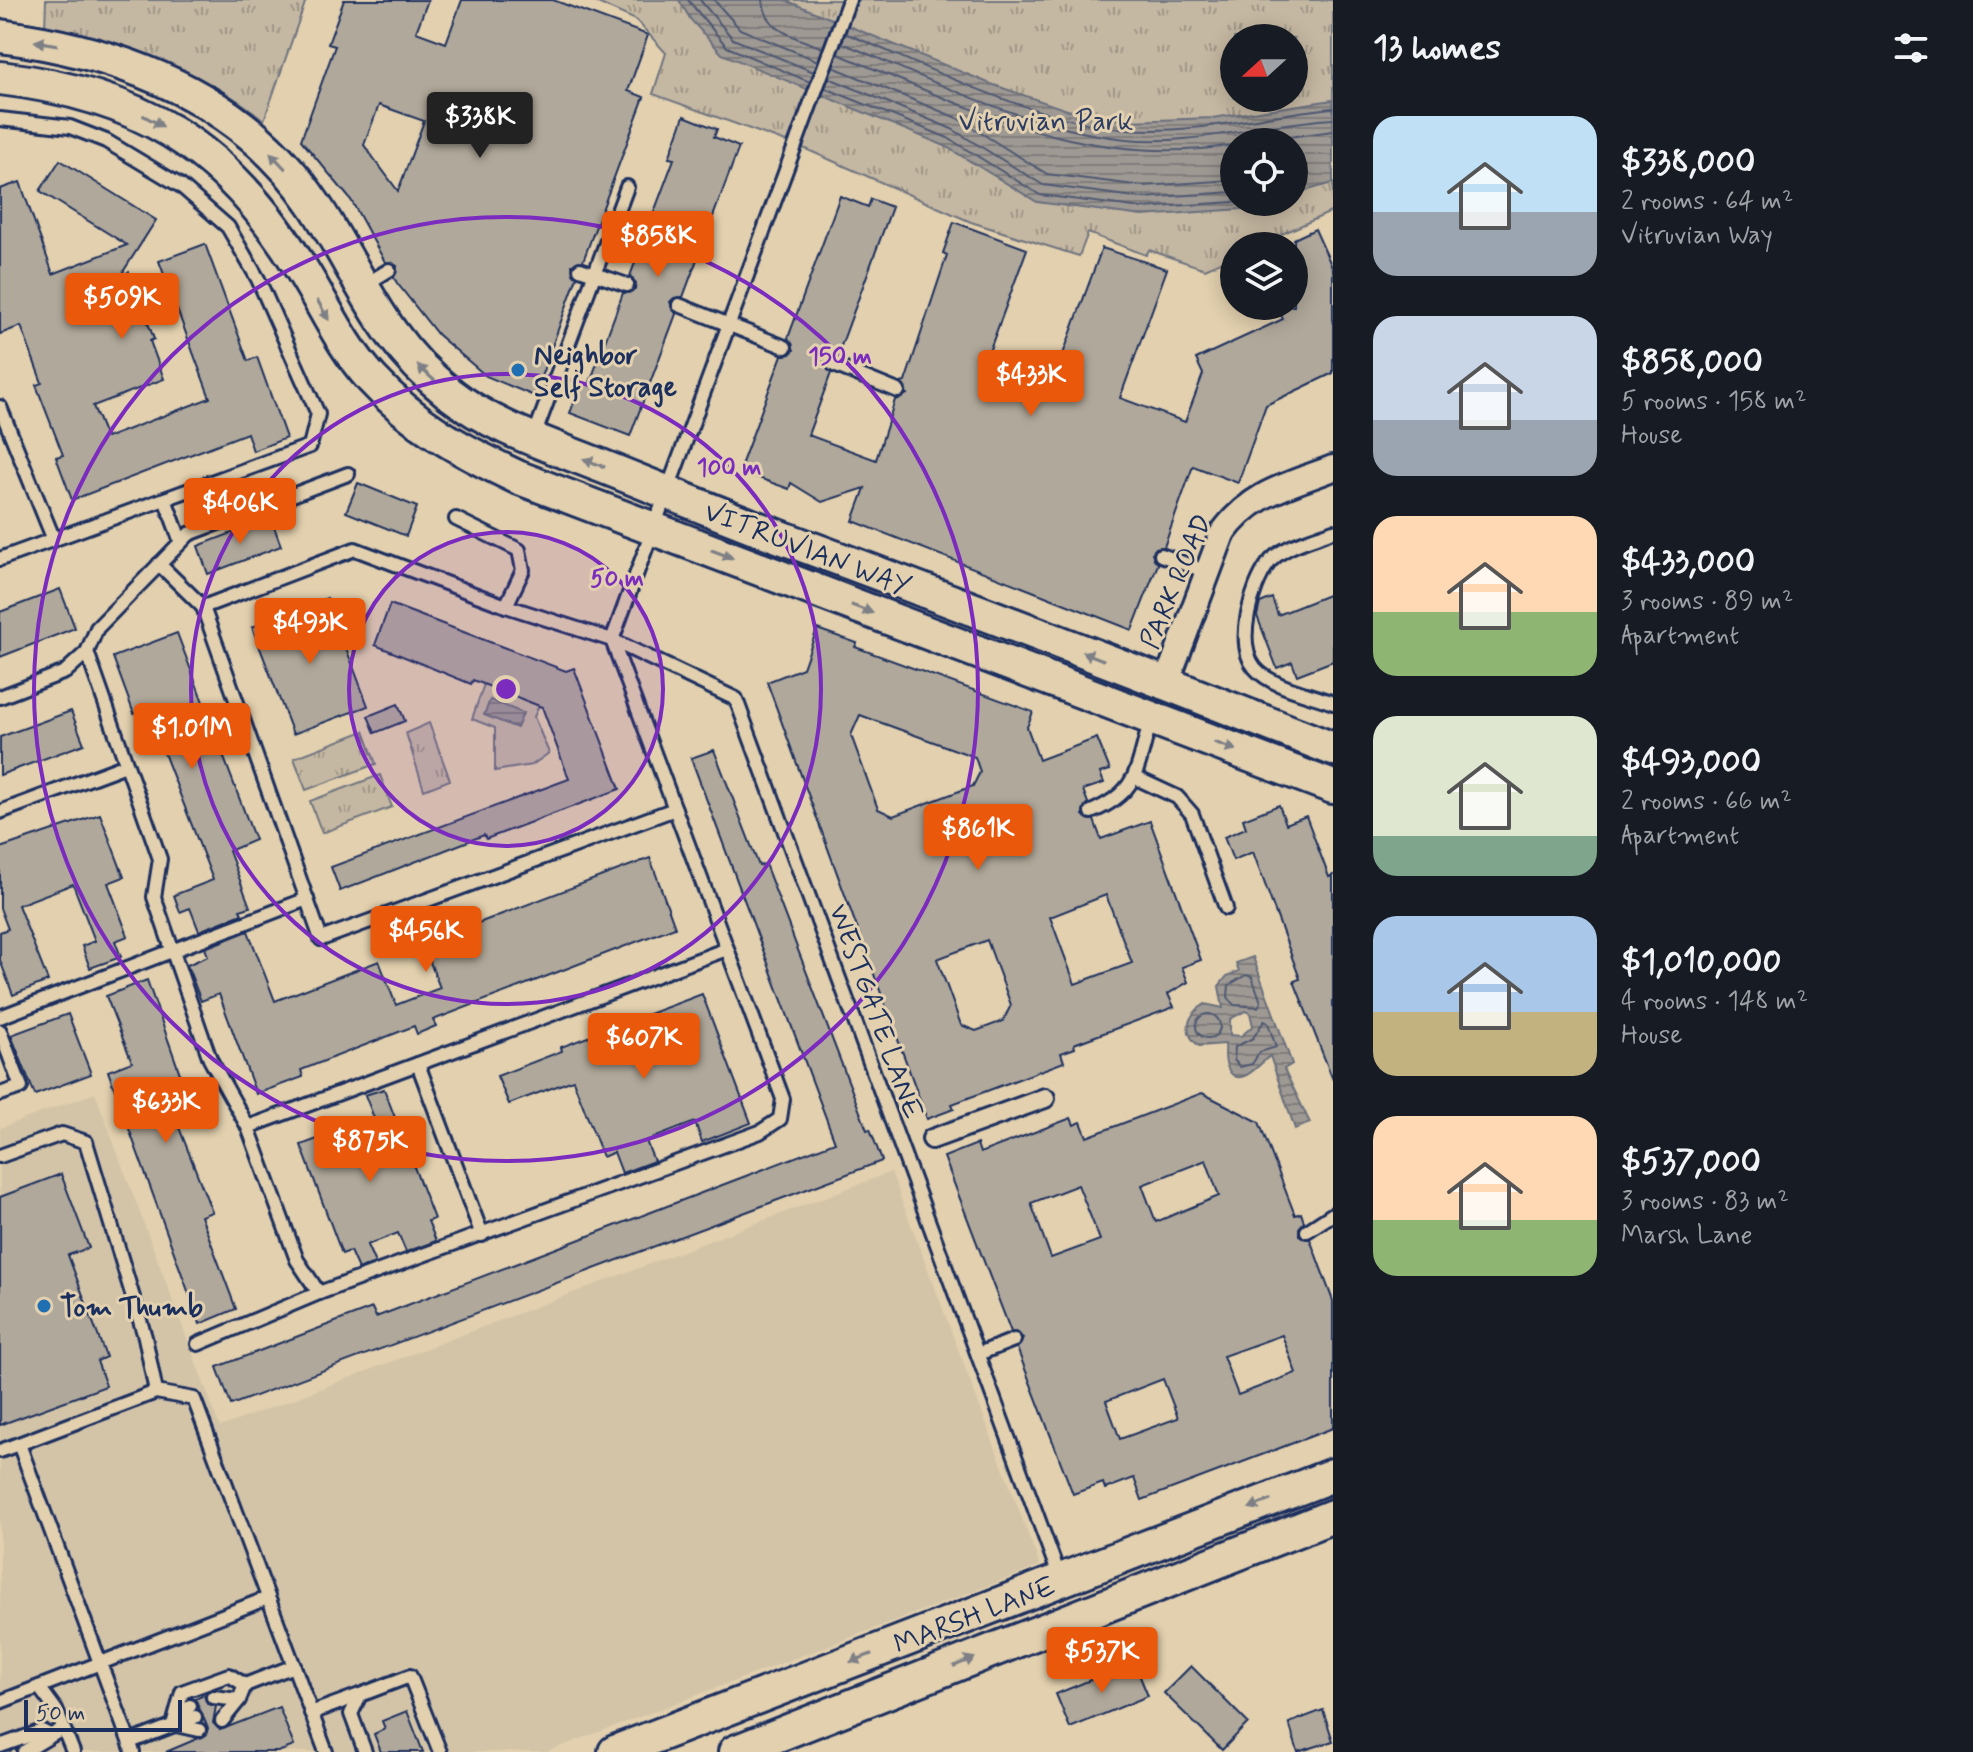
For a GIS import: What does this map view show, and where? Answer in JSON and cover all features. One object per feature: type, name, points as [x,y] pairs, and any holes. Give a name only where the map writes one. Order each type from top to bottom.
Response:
[{"type":"main road","name":"VITRUVIAN WAY","points":[[0,36],[92,52],[171,82],[230,118],[273,155],[313,202],[360,288],[417,365],[488,420],[666,493],[1333,749]]},
{"type":"main road","points":[[81,91],[92,52]]},
{"type":"main road","name":"VITRUVIAN WAY","points":[[0,78],[81,91],[114,101],[174,132],[241,185],[275,227],[353,356],[415,420],[458,451],[517,477],[1333,787]]},
{"type":"main road","points":[[1151,720],[1166,684]]},
{"type":"main road","name":"MARSH LANE","points":[[615,1752],[1333,1475]]},
{"type":"main road","name":"MARSH LANE","points":[[735,1752],[1333,1516]]},
{"type":"main road","points":[[1061,1581],[1076,1617]]},
{"type":"main road","points":[[762,1696],[775,1737]]},
{"type":"street","name":"PARK ROAD","points":[[1166,684],[1222,534],[1237,514],[1254,498],[1333,468]]},
{"type":"street","points":[[932,1139],[1045,1098]]},
{"type":"lane","points":[[198,1344],[319,1293],[760,1132],[780,1119],[783,1099],[612,640],[849,0]]},
{"type":"lane","points":[[0,119],[70,127],[106,141],[181,186],[228,227],[258,279],[318,414],[310,446],[0,559]]},
{"type":"lane","points":[[533,439],[627,187]]},
{"type":"lane","points":[[580,269],[627,285]]},
{"type":"lane","points":[[360,288],[389,270]]},
{"type":"lane","points":[[679,305],[785,347]]},
{"type":"lane","points":[[834,365],[898,391]]},
{"type":"lane","points":[[0,407],[54,540]]},
{"type":"lane","points":[[0,697],[65,672],[87,652],[97,628],[189,534],[348,474]]},
{"type":"lane","points":[[165,499],[181,542]]},
{"type":"lane","points":[[456,519],[519,550],[523,570],[506,606]]},
{"type":"lane","points":[[1333,531],[1290,548],[1268,563],[1244,624],[1245,646],[1253,666],[1264,676],[1333,703]]},
{"type":"lane","name":"WESTGATE LANE","points":[[203,607],[355,549],[506,606],[612,640],[736,699],[1061,1581]]},
{"type":"lane","points":[[1161,555],[1207,572]]},
{"type":"lane","points":[[159,564],[203,607],[321,939],[675,809]]},
{"type":"lane","points":[[87,652],[160,859],[154,897],[210,1059],[248,1127],[297,1260],[319,1293]]},
{"type":"lane","points":[[1091,812],[1117,801],[1134,777],[1151,720]]},
{"type":"lane","points":[[0,812],[126,765]]},
{"type":"lane","points":[[1134,777],[1177,797],[1192,814],[1226,908]]},
{"type":"lane","points":[[0,1017],[307,899]]},
{"type":"lane","points":[[248,1127],[727,949]]},
{"type":"lane","points":[[0,1031],[21,1087],[0,1094]]},
{"type":"lane","points":[[418,1064],[482,1235]]},
{"type":"lane","points":[[0,1156],[62,1134],[86,1142],[145,1337],[156,1392]]},
{"type":"lane","points":[[1307,1231],[1333,1214]]},
{"type":"lane","points":[[978,1354],[1014,1340]]},
{"type":"lane","points":[[0,1451],[156,1392],[194,1399],[326,1752]]},
{"type":"lane","points":[[19,1444],[131,1747],[173,1725],[195,1718],[173,1725]]},
{"type":"lane","points":[[0,1702],[268,1598]]},
{"type":"lane","points":[[239,1700],[217,1709],[239,1700],[245,1685],[294,1666]]},
{"type":"lane","points":[[173,1725],[182,1692],[229,1675],[245,1685]]},
{"type":"lane","points":[[311,1713],[410,1676],[440,1752]]},
{"type":"lane","points":[[39,1687],[56,1710],[73,1752]]},
{"type":"lane","points":[[360,1695],[351,1714],[365,1752]]},
{"type":"lane","points":[[24,1752],[64,1729]]},
{"type":"lane","points":[[0,1746],[42,1731],[50,1735]]},
{"type":"shaded area","points":[[95,1093],[220,1427],[891,1172],[1040,1566],[546,1752],[0,1752],[0,1128]]},
{"type":"green space","points":[[46,0],[306,0],[264,120],[240,102],[188,73],[103,43],[45,29]]},
{"type":"green space","name":"Vitruvian Park","points":[[591,0],[1333,0],[1333,211],[1286,232],[1220,232],[1220,262],[1205,269],[1149,250],[1146,255],[1088,233],[1079,256],[971,222],[808,150],[653,94],[666,53],[636,20]]},
{"type":"green space","points":[[484,684],[539,705],[534,717],[549,753],[532,765],[495,771],[495,728],[472,719]]},
{"type":"green space","points":[[429,723],[450,780],[424,790],[406,733]]},
{"type":"green space","points":[[364,731],[376,764],[306,790],[294,758]]},
{"type":"green space","points":[[380,775],[392,807],[322,833],[310,801]]},
{"type":"water","points":[[679,0],[785,0],[991,84],[1067,110],[1128,121],[1212,118],[1252,112],[1308,112],[1308,104],[1333,100],[1333,183],[1308,190],[1308,128],[1220,128],[1220,211],[1142,216],[1037,202],[945,146],[722,54],[691,20]]},
{"type":"water","points":[[490,700],[523,713],[517,728],[484,715]]},
{"type":"water","points":[[1253,957],[1292,1064],[1284,1069],[1310,1123],[1295,1129],[1270,1056],[1249,1074],[1236,1077],[1230,1073],[1226,1063],[1225,1044],[1199,1046],[1190,1035],[1191,1018],[1199,1008],[1205,1004],[1223,1008],[1219,986],[1227,976],[1239,971],[1236,963]],"holes":[[[1245,1011],[1250,1013],[1253,1026],[1241,1036],[1230,1035],[1230,1019]]]},
{"type":"building","points":[[344,0],[428,0],[416,32],[446,43],[462,0],[553,0],[648,35],[628,91],[644,97],[583,261],[572,265],[577,277],[534,396],[486,376],[438,335],[397,283],[394,278],[397,266],[385,262],[351,200],[301,140],[335,46],[328,44]],"holes":[[[379,105],[424,121],[398,191],[364,145]]]},
{"type":"building","points":[[684,116],[717,129],[714,137],[739,147],[683,297],[670,302],[676,314],[630,436],[570,413],[582,382],[589,385],[623,293],[635,289],[636,283],[630,276],[674,159],[669,158]]},
{"type":"building","points":[[60,160],[156,220],[121,275],[129,272],[154,339],[150,341],[164,379],[93,406],[106,438],[210,398],[159,261],[205,244],[248,361],[257,357],[286,438],[253,451],[247,433],[72,500],[56,457],[63,455],[36,385],[42,383],[21,326],[0,334],[0,189],[20,182],[53,274],[127,245],[40,191]]},
{"type":"building","points":[[840,196],[868,207],[871,199],[892,207],[837,357],[825,362],[831,373],[808,435],[876,460],[895,400],[907,394],[901,383],[905,382],[947,255],[943,253],[954,222],[1027,249],[989,352],[1055,376],[1102,248],[1167,269],[1120,398],[1185,422],[1203,374],[1196,359],[1281,320],[1308,320],[1308,232],[1315,229],[1333,269],[1333,373],[1266,405],[1238,483],[1193,466],[1164,547],[1156,548],[1152,553],[1158,564],[1132,630],[853,521],[865,488],[822,502],[791,483],[789,489],[739,471],[782,355],[794,350],[788,338]]},
{"type":"building","points":[[358,483],[417,507],[406,536],[346,512]]},
{"type":"building","points":[[271,518],[281,546],[208,574],[198,546]]},
{"type":"building","points":[[60,589],[75,628],[0,657],[0,612]]},
{"type":"building","points":[[1333,593],[1333,661],[1297,675],[1292,662],[1277,668],[1257,616],[1260,603],[1272,598],[1278,615]]},
{"type":"building","points":[[327,598],[368,706],[293,734],[252,627]]},
{"type":"building","points":[[390,604],[566,671],[574,668],[620,789],[486,839],[484,835],[340,891],[331,867],[569,779],[542,707],[473,680],[471,684],[375,645]]},
{"type":"building","points":[[817,629],[857,643],[855,647],[1033,712],[1027,727],[1039,760],[1097,738],[1110,770],[1100,773],[1104,783],[1083,790],[1088,803],[1083,815],[1094,820],[1101,839],[1150,821],[1201,960],[1182,967],[1188,982],[1168,994],[1174,1007],[1074,1044],[1075,1048],[1061,1053],[1064,1062],[952,1104],[954,1109],[927,1119],[767,682],[803,668]],"holes":[[[860,715],[975,757],[980,772],[973,786],[893,816],[878,809],[851,735]],[[1106,895],[1132,963],[1075,984],[1050,917]],[[987,940],[1011,1005],[1003,1021],[976,1031],[961,1025],[937,959]]]},
{"type":"building","points":[[177,633],[255,840],[229,851],[250,907],[240,910],[242,914],[199,931],[190,908],[180,912],[174,895],[213,880],[147,709],[134,714],[113,657]]},
{"type":"building","points":[[398,704],[405,721],[375,733],[368,716]]},
{"type":"building","points":[[71,711],[84,744],[0,775],[0,737]]},
{"type":"building","points":[[714,750],[759,866],[765,864],[867,1130],[870,1129],[882,1161],[231,1405],[217,1367],[372,1308],[376,1317],[835,1142],[691,758]]},
{"type":"building","points":[[1279,805],[1286,824],[1306,816],[1329,877],[1333,875],[1333,1080],[1294,981],[1300,979],[1253,852],[1233,860],[1224,837],[1246,828],[1243,819]]},
{"type":"building","points":[[100,814],[124,877],[108,883],[128,936],[115,941],[121,957],[90,968],[82,946],[95,941],[73,884],[18,905],[48,981],[13,995],[0,960],[0,932],[8,929],[0,908],[0,848]]},
{"type":"building","points":[[650,858],[675,927],[433,1020],[436,1026],[417,1034],[414,1026],[301,1070],[303,1077],[256,1094],[219,994],[201,1001],[187,965],[208,956],[205,948],[248,931],[275,1001],[379,961],[396,1005],[440,988],[423,944]]},
{"type":"building","points":[[147,980],[191,1105],[173,1112],[212,1212],[201,1216],[236,1309],[200,1324],[108,1071],[132,1062],[106,996]]},
{"type":"building","points":[[702,994],[751,1123],[702,1142],[695,1122],[646,1141],[654,1161],[622,1173],[614,1152],[603,1157],[573,1080],[509,1104],[497,1076],[562,1051],[561,1047]]},
{"type":"building","points":[[68,1014],[91,1074],[35,1095],[11,1035]]},
{"type":"building","points":[[384,1089],[434,1219],[428,1221],[436,1241],[406,1252],[398,1233],[367,1245],[375,1263],[358,1269],[350,1251],[342,1254],[301,1145],[374,1118],[365,1095]]},
{"type":"building","points":[[1202,1093],[1259,1122],[1295,1215],[1301,1213],[1304,1222],[1299,1228],[1299,1235],[1310,1239],[1333,1301],[1333,1428],[1142,1500],[1134,1478],[1105,1489],[1103,1483],[1073,1494],[1017,1348],[1023,1338],[1011,1332],[944,1157],[977,1144],[980,1153],[1071,1118],[1074,1125],[1081,1122],[1087,1137]],"holes":[[[1206,1160],[1219,1196],[1156,1222],[1142,1185]],[[1078,1185],[1100,1240],[1051,1258],[1031,1203]],[[1282,1335],[1296,1373],[1238,1395],[1223,1356]],[[1163,1379],[1178,1418],[1120,1439],[1106,1401]]]},
{"type":"building","name":"Tom Thumb","points":[[61,1174],[89,1248],[68,1255],[106,1357],[97,1361],[106,1386],[0,1425],[0,1197]]},
{"type":"building","points":[[1134,1662],[1148,1696],[1070,1728],[1056,1694]]},
{"type":"building","points":[[1191,1666],[1248,1723],[1222,1750],[1164,1693]]},
{"type":"building","points":[[204,1695],[207,1704],[216,1706],[213,1723],[220,1730],[279,1707],[294,1746],[278,1752],[166,1752],[206,1735],[208,1728],[195,1699]]},
{"type":"building","points":[[1323,1710],[1333,1741],[1298,1752],[1289,1723]]},
{"type":"building","points":[[407,1711],[423,1752],[381,1752],[374,1734],[385,1729],[382,1721]]},
{"type":"place","name":"Neighbor Self Storage","points":[[518,370]]},
{"type":"place","name":"Tom Thumb","points":[[44,1306]]}]
